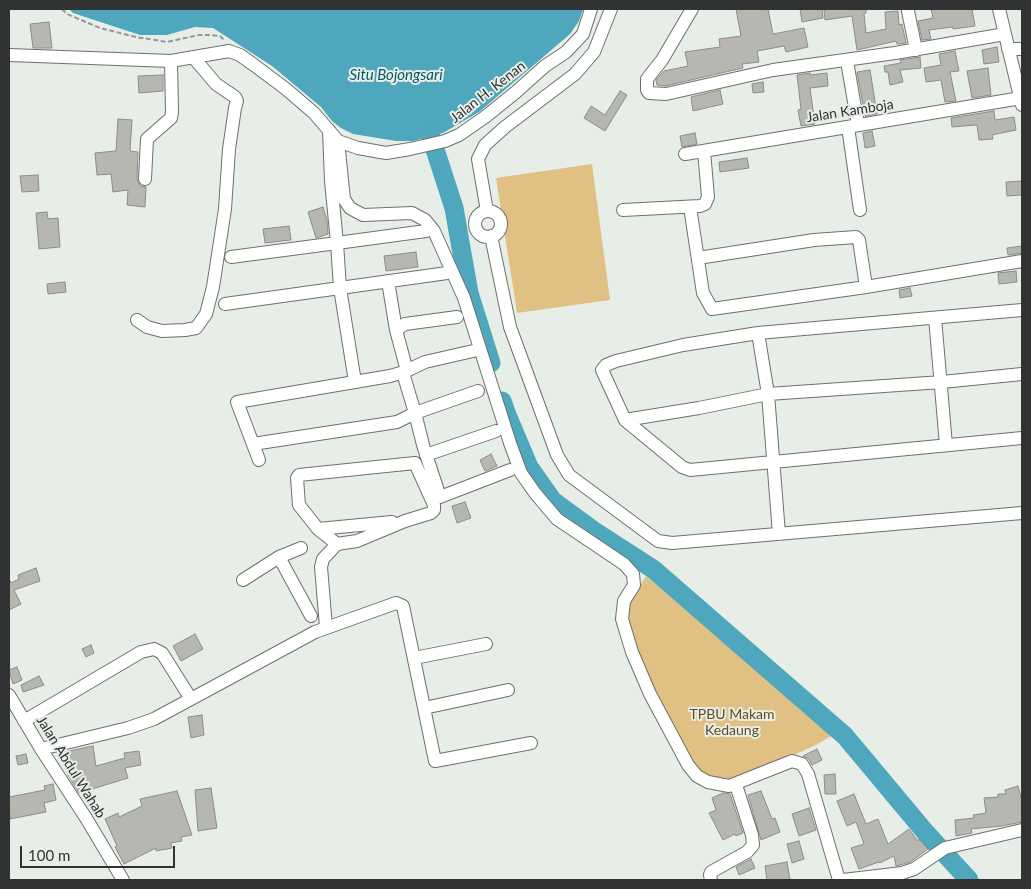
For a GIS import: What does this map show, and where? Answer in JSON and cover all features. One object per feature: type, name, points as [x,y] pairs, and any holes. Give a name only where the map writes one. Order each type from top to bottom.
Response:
[{"type":"street","name":"Jalan H. Kenan","points":[[338,141],[358,148],[386,152],[445,141],[458,135],[485,117],[545,66],[566,52],[582,34],[591,9]]},
{"type":"street","points":[[487,211],[478,159],[484,146],[504,127],[575,74],[594,52],[611,9]]},
{"type":"street","points":[[692,9],[662,60],[649,76],[646,83],[649,94],[666,94],[760,72],[847,61],[1005,34]]},
{"type":"street","points":[[999,9],[1021,95]]},
{"type":"street","points":[[908,11],[916,50]]},
{"type":"street","points":[[1008,49],[1022,49]]},
{"type":"street","points":[[9,55],[171,61],[229,51],[240,55],[286,89],[314,113],[338,141],[344,199],[350,208],[363,215],[412,213],[425,220],[434,231],[464,298],[521,473],[535,494],[558,518],[624,564],[633,574],[634,585],[624,601],[622,619],[632,652],[650,694],[688,765],[697,776],[717,785],[729,786],[736,785],[792,761],[802,764],[808,774],[841,880],[916,875],[941,850],[1022,830]]},
{"type":"street","points":[[137,320],[162,331],[196,328],[201,324],[206,314],[213,287],[225,209],[229,148],[235,108],[238,101],[216,84],[193,57]]},
{"type":"street","points":[[145,179],[147,139],[171,118],[171,61]]},
{"type":"street","points":[[847,61],[860,210]]},
{"type":"street","name":"Jalan Kamboja","points":[[685,154],[1021,95]]},
{"type":"street","points":[[329,130],[331,181],[340,288],[355,382]]},
{"type":"street","points":[[623,210],[700,206],[707,202],[704,151]]},
{"type":"street","points":[[690,206],[703,293],[712,308],[866,287],[1022,261]]},
{"type":"street","points":[[487,211],[497,214],[501,221],[500,230],[491,236],[481,235],[475,225],[477,217],[487,211]]},
{"type":"street","points":[[230,257],[426,231]]},
{"type":"street","points":[[491,236],[510,326],[556,455],[569,475],[658,541],[672,543],[1022,513]]},
{"type":"street","points":[[698,258],[814,240],[856,236],[859,240],[866,287]]},
{"type":"street","points":[[225,304],[447,273]]},
{"type":"street","points":[[388,281],[405,372],[426,455],[440,497],[510,470]]},
{"type":"street","points":[[1022,310],[758,333],[683,345],[606,364],[602,370],[625,420],[682,467],[690,470],[1022,438]]},
{"type":"street","points":[[396,330],[404,324],[457,317]]},
{"type":"street","points":[[935,318],[946,445]]},
{"type":"street","points":[[758,333],[768,394],[779,534]]},
{"type":"street","points":[[259,460],[237,402],[405,372],[425,362],[472,351]]},
{"type":"street","points":[[625,420],[768,394],[942,382],[1022,374]]},
{"type":"street","points":[[253,444],[397,422],[415,413],[478,391]]},
{"type":"street","points":[[426,455],[496,431]]},
{"type":"street","points":[[326,627],[321,567],[322,560],[334,547],[357,542],[405,521],[431,513],[434,510],[434,505],[415,463],[299,474],[297,478],[299,505],[334,547]]},
{"type":"street","points":[[318,529],[405,521]]},
{"type":"street","points":[[243,580],[279,557],[301,548]]},
{"type":"street","points":[[279,557],[312,616]]},
{"type":"street","points":[[300,596],[323,594]]},
{"type":"street","points":[[41,749],[128,728],[154,719],[326,627],[396,603],[403,606],[435,761],[531,744]]},
{"type":"street","points":[[414,658],[486,644]]},
{"type":"street","points":[[24,721],[141,652],[154,649],[162,653],[191,699]]},
{"type":"street","points":[[424,708],[508,690]]},
{"type":"street","name":"Jalan Abdul Wahab","points":[[9,695],[123,880]]},
{"type":"street","points":[[711,880],[711,872],[747,852],[752,845],[752,835],[736,785]]},
{"type":"path","points":[[62,9],[67,14],[100,28],[136,37],[167,42],[199,35],[220,36],[227,43],[229,51]]},
{"type":"green space","points":[[592,164],[610,300],[517,313],[496,178]]},
{"type":"green space","name":"TPBU Makam Kedaung","points":[[646,576],[833,735],[816,745],[735,782],[703,775],[692,763],[651,685],[631,638],[627,617],[629,604]]},
{"type":"water","name":"Situ Bojongsari","points":[[69,9],[583,9],[579,21],[570,34],[479,112],[443,133],[413,141],[396,141],[353,134],[341,128],[332,121],[321,107],[272,66],[213,28],[195,27],[167,35],[140,35],[73,13]]},
{"type":"building","points":[[736,9],[768,9],[773,34],[804,28],[808,47],[786,52],[784,46],[757,51],[759,62],[742,64],[743,68],[665,86],[657,85],[656,80],[664,71],[688,66],[685,52],[720,47],[719,39],[741,36]]},
{"type":"building","points":[[800,9],[822,9],[823,18],[802,22]]},
{"type":"building","points":[[866,9],[864,14],[866,33],[886,29],[885,12],[898,11],[899,25],[902,24],[906,43],[897,44],[896,41],[857,50],[852,16],[825,20],[824,10]]},
{"type":"building","points":[[931,9],[972,9],[975,26],[929,30],[931,39],[922,40],[918,21],[933,18]]},
{"type":"building","points":[[49,22],[52,48],[33,48],[30,24]]},
{"type":"building","points":[[997,47],[999,62],[984,64],[982,50]]},
{"type":"building","points":[[955,51],[959,71],[950,72],[956,101],[945,102],[941,80],[926,82],[924,68],[941,65],[939,54]]},
{"type":"building","points":[[920,57],[921,68],[900,70],[903,82],[890,85],[888,72],[885,72],[884,66],[901,63],[900,60]]},
{"type":"building","points":[[988,68],[991,95],[972,98],[967,71]]},
{"type":"building","points":[[870,70],[877,114],[865,116],[857,72]]},
{"type":"building","points":[[810,73],[810,75],[827,73],[828,86],[810,88],[815,124],[801,126],[798,110],[801,109],[797,75]]},
{"type":"building","points":[[163,75],[163,91],[139,93],[138,76]]},
{"type":"building","points":[[763,82],[764,92],[753,93],[752,84]]},
{"type":"building","points":[[720,90],[723,104],[693,111],[691,97]]},
{"type":"building","points":[[620,91],[627,95],[605,131],[584,118],[591,106],[605,115]]},
{"type":"building","points":[[994,111],[995,120],[1014,117],[1016,130],[992,135],[993,139],[979,140],[977,125],[952,127],[951,118]]},
{"type":"building","points":[[118,119],[132,120],[130,151],[138,152],[137,179],[140,186],[146,187],[145,207],[127,205],[128,190],[113,192],[111,174],[97,175],[95,153],[116,151]]},
{"type":"building","points":[[872,131],[875,146],[865,148],[863,133]]},
{"type":"building","points":[[695,133],[697,144],[682,147],[680,136]]},
{"type":"building","points":[[747,158],[749,168],[720,172],[719,162]]},
{"type":"building","points":[[38,175],[39,191],[22,192],[20,176]]},
{"type":"building","points":[[1022,181],[1022,195],[1007,196],[1006,182]]},
{"type":"building","points":[[323,207],[327,220],[328,234],[316,238],[308,212]]},
{"type":"building","points":[[47,212],[48,219],[58,218],[60,247],[39,249],[36,213]]},
{"type":"building","points":[[289,226],[291,240],[265,243],[263,229]]},
{"type":"building","points":[[1022,246],[1022,253],[1008,255],[1007,248]]},
{"type":"building","points":[[416,252],[418,267],[386,271],[384,256]]},
{"type":"building","points":[[1016,271],[1017,282],[999,284],[998,273]]},
{"type":"building","points":[[65,282],[66,292],[48,294],[47,284]]},
{"type":"building","points":[[910,288],[912,296],[900,298],[899,290]]},
{"type":"building","points":[[491,454],[497,466],[485,471],[480,460]]},
{"type":"building","points":[[465,502],[471,518],[457,523],[452,506]]},
{"type":"building","points":[[36,568],[40,581],[14,590],[21,604],[9,610],[9,578],[11,583],[19,579],[18,575]]},
{"type":"building","points":[[195,634],[203,649],[181,661],[173,646]]},
{"type":"building","points":[[91,645],[94,653],[86,657],[82,649]]},
{"type":"building","points":[[17,667],[22,680],[13,684],[9,670]]},
{"type":"building","points":[[39,676],[44,685],[23,692],[21,685]]},
{"type":"building","points":[[202,715],[204,735],[191,738],[188,717]]},
{"type":"building","points":[[93,746],[96,766],[125,758],[124,753],[139,751],[141,765],[125,768],[128,778],[79,793],[68,775],[64,752]]},
{"type":"building","points":[[817,749],[822,760],[812,765],[809,759],[803,756]]},
{"type":"building","points":[[26,754],[28,763],[18,765],[16,756]]},
{"type":"building","points":[[835,774],[836,794],[825,794],[824,775]]},
{"type":"building","points":[[53,784],[56,800],[44,803],[46,812],[10,819],[9,797],[45,790],[44,786]]},
{"type":"building","points":[[1018,786],[1022,801],[1022,822],[971,829],[972,833],[956,836],[955,820],[974,818],[973,815],[986,813],[984,798],[998,797],[998,794],[1006,794],[1005,790]]},
{"type":"building","points":[[211,788],[217,828],[198,831],[195,790]]},
{"type":"building","points":[[177,791],[192,835],[181,837],[182,841],[171,843],[172,848],[156,851],[156,848],[124,864],[115,847],[117,846],[105,819],[118,813],[119,817],[142,806],[140,799]]},
{"type":"building","points":[[761,791],[772,819],[775,818],[780,832],[761,840],[748,795]]},
{"type":"building","points":[[723,793],[730,794],[743,833],[736,836],[735,834],[723,840],[709,813],[716,810],[712,798]]},
{"type":"building","points":[[854,794],[866,824],[878,819],[888,844],[909,829],[918,841],[919,839],[928,849],[910,862],[900,865],[896,866],[894,856],[880,863],[859,869],[851,848],[864,844],[856,822],[847,826],[837,801]]},
{"type":"building","points":[[809,808],[816,830],[799,836],[792,814]]},
{"type":"building","points":[[799,841],[804,859],[792,863],[787,844]]},
{"type":"building","points":[[751,859],[755,868],[739,875],[736,867]]},
{"type":"building","points":[[787,862],[790,880],[767,880],[765,866]]},
{"type":"waterway","points":[[431,137],[454,208],[469,293],[491,363]]},
{"type":"waterway","points":[[502,401],[529,467],[553,501],[594,531],[653,569],[845,736],[926,833],[969,880]]}]
